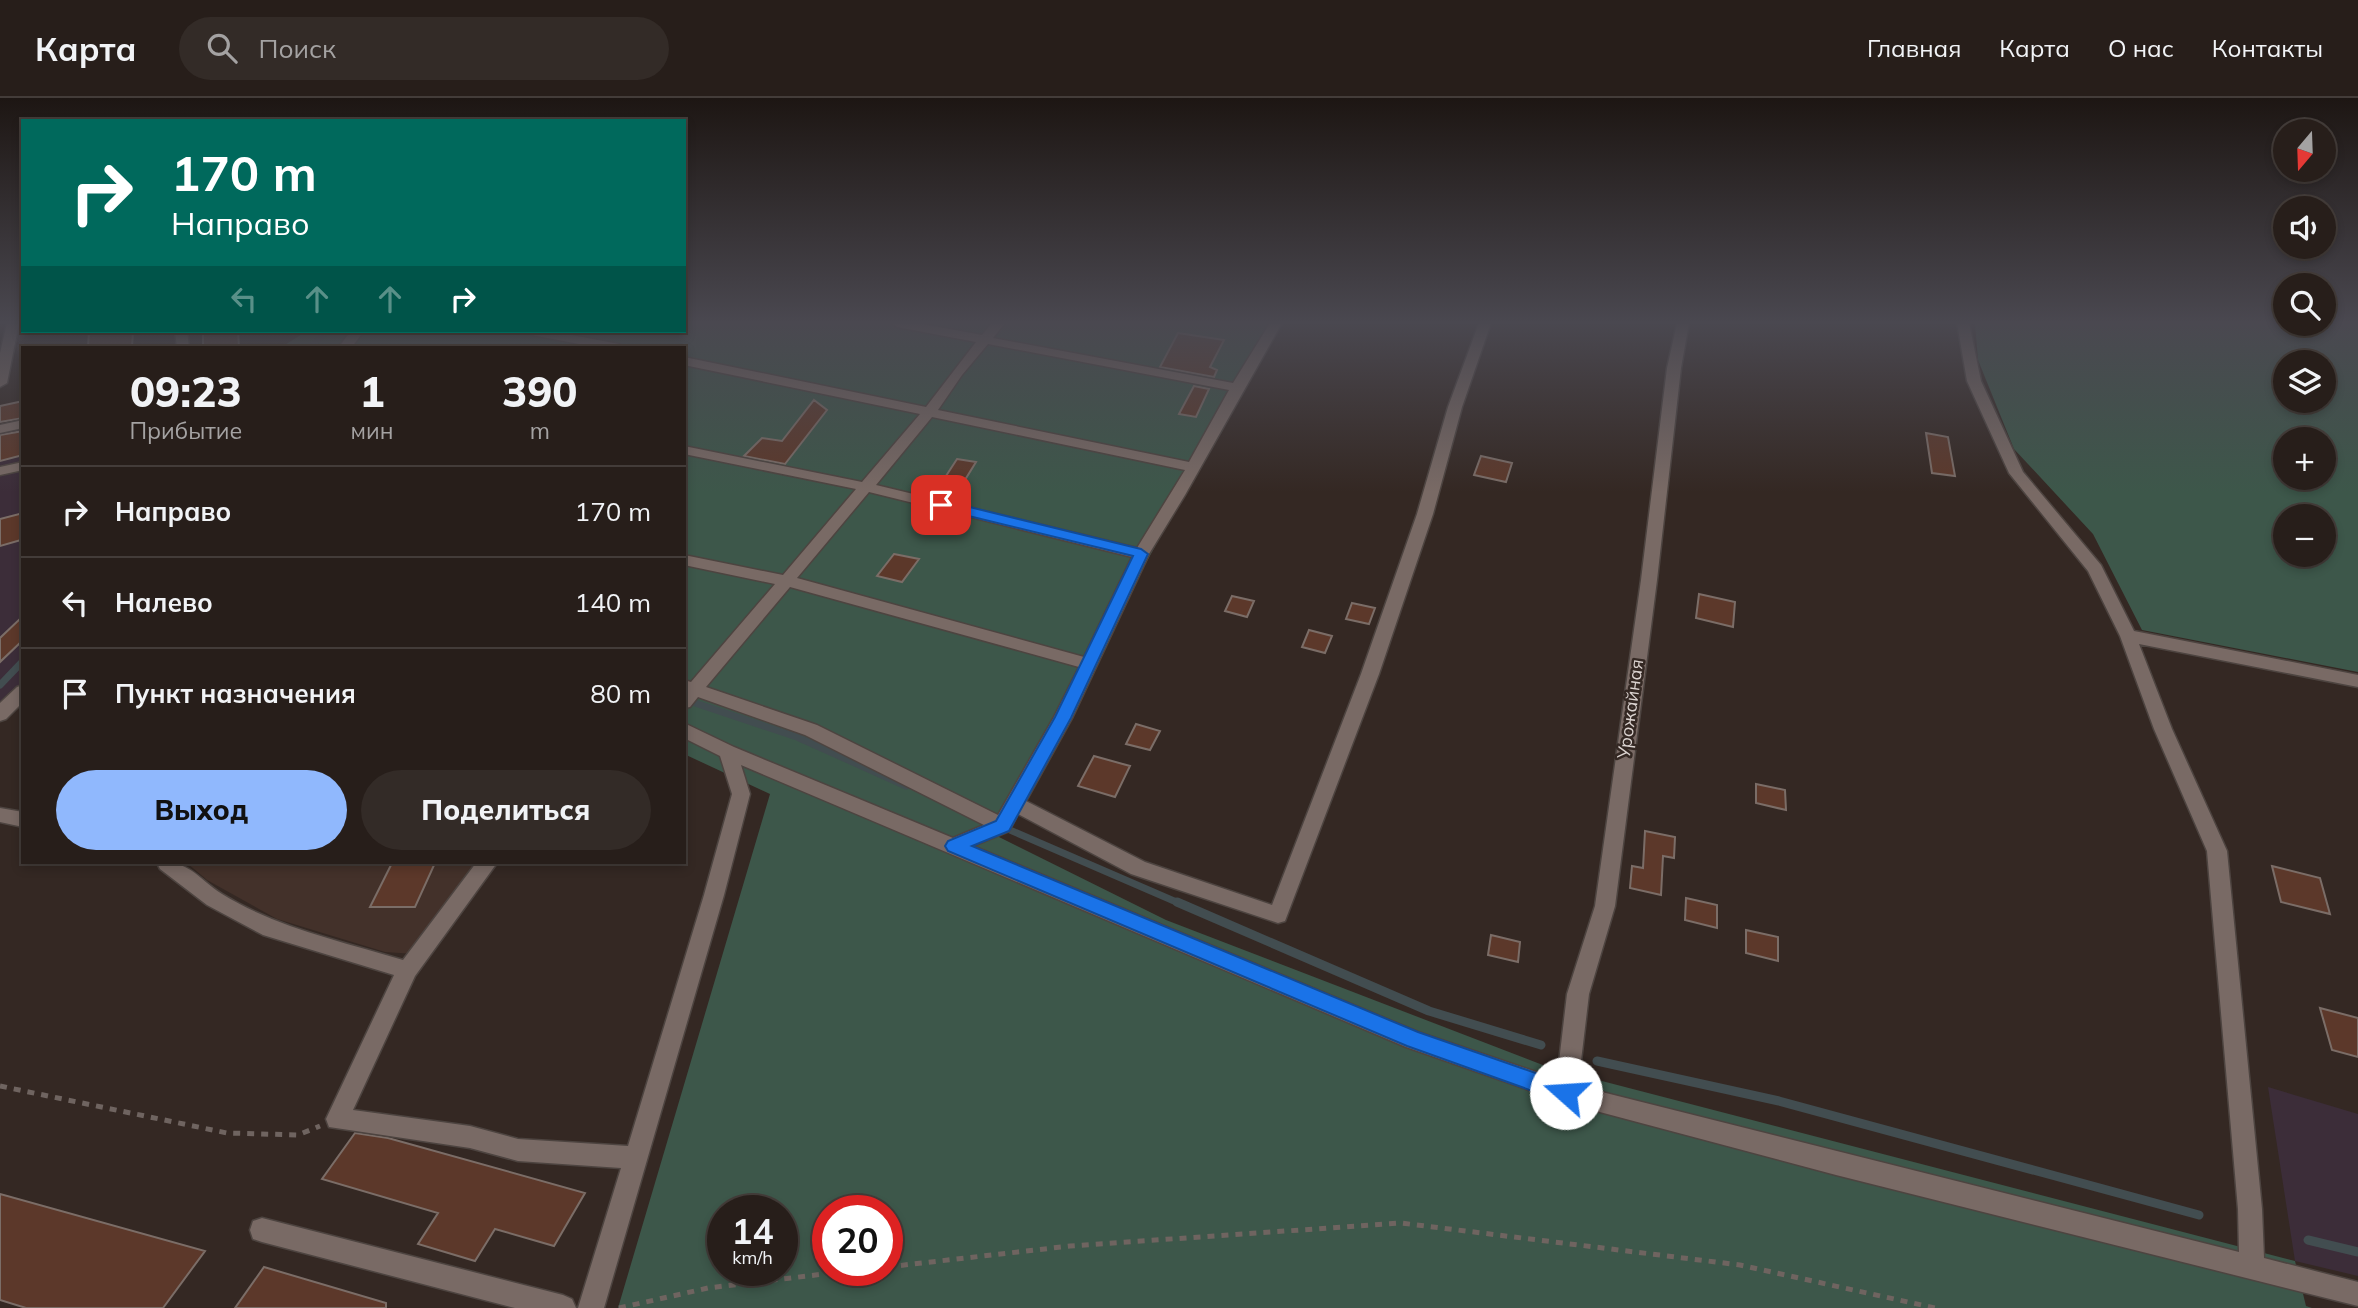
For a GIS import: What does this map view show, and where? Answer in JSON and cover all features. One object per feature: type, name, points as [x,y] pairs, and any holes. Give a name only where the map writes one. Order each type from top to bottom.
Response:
[{"type":"street","points":[[775,379],[1192,467]]},
{"type":"street","points":[[952,379],[930,411],[787,581],[687,693],[811,730],[1002,826]]},
{"type":"street","points":[[1194,379],[1237,387]]},
{"type":"street","points":[[954,846],[1002,826],[1016,804],[1037,769],[1141,554],[1178,495],[1242,379]]},
{"type":"street","points":[[1016,804],[1138,868],[1278,915],[1370,674],[1425,514],[1465,379]]},
{"type":"street","name":"Урожайная","points":[[1566,1093],[1577,994],[1605,906],[1673,379]]},
{"type":"street","points":[[1974,379],[2016,473],[2095,569],[2127,636],[2163,729],[2217,851],[2250,1209],[2252,1268]]},
{"type":"street","points":[[0,429],[21,424]]},
{"type":"street","points":[[686,450],[866,486],[1141,554]]},
{"type":"street","points":[[0,471],[21,466]]},
{"type":"street","points":[[686,560],[787,581],[1088,664]]},
{"type":"street","points":[[2127,636],[2358,681]]},
{"type":"street","points":[[0,714],[21,693]]},
{"type":"street","points":[[686,731],[1414,1040],[1566,1093],[2358,1294]]},
{"type":"street","points":[[591,1308],[637,1158],[741,794],[728,751]]},
{"type":"street","points":[[0,815],[21,820]]},
{"type":"street","points":[[168,864],[214,900],[270,929],[407,970]]},
{"type":"street","points":[[486,864],[428,946],[407,970],[337,1118],[470,1137],[518,1150],[637,1158]]},
{"type":"street","points":[[262,1230],[563,1308]]},
{"type":"path","points":[[0,1086],[227,1133],[298,1135],[337,1118]]},
{"type":"path","points":[[903,1265],[1070,1245],[1401,1223],[1740,1265],[1935,1308]]},
{"type":"path","points":[[619,1308],[708,1288],[812,1275]]},
{"type":"shaded area","points":[[21,423],[21,688],[0,709],[0,428]]},
{"type":"shaded area","points":[[188,864],[492,864],[430,955],[385,952],[277,919],[207,880]]},
{"type":"shaded area","points":[[2268,1087],[2358,1114],[2358,1276],[2295,1261]]},
{"type":"green space","points":[[686,379],[1246,379],[997,836],[1166,920],[1548,1067],[2295,1261],[2306,1306],[2312,1308],[618,1308],[770,794],[686,755]]},
{"type":"green space","points":[[1986,379],[2273,379],[2273,413],[2336,413],[2336,379],[2358,379],[2358,672],[2142,630],[2093,534],[2014,449]]},
{"type":"building","points":[[1194,386],[1209,389],[1196,417],[1179,414]]},
{"type":"building","points":[[814,400],[827,410],[785,464],[744,456],[762,438],[782,441]]},
{"type":"building","points":[[21,401],[21,418],[0,422],[0,406]]},
{"type":"building","points":[[21,431],[21,456],[0,461],[0,435]]},
{"type":"building","points":[[1926,433],[1948,437],[1955,476],[1932,473]]},
{"type":"building","points":[[1481,456],[1512,463],[1506,482],[1474,475]]},
{"type":"building","points":[[957,459],[976,462],[952,501],[933,496]]},
{"type":"building","points":[[21,514],[21,540],[0,546],[0,519]]},
{"type":"building","points":[[894,554],[919,559],[902,582],[877,576]]},
{"type":"building","points":[[1699,594],[1735,602],[1733,627],[1696,618]]},
{"type":"building","points":[[1232,596],[1254,601],[1247,617],[1225,611]]},
{"type":"building","points":[[1352,603],[1375,608],[1369,624],[1346,619]]},
{"type":"building","points":[[21,618],[21,642],[0,662],[0,638]]},
{"type":"building","points":[[1309,630],[1332,636],[1325,653],[1302,647]]},
{"type":"building","points":[[1136,724],[1160,731],[1150,750],[1126,744]]},
{"type":"building","points":[[1094,756],[1130,766],[1115,797],[1078,786]]},
{"type":"building","points":[[1756,784],[1785,790],[1786,810],[1756,803]]},
{"type":"building","points":[[1645,831],[1675,837],[1674,858],[1663,856],[1661,895],[1630,888],[1632,866],[1643,868]]},
{"type":"building","points":[[392,864],[435,864],[415,907],[370,907]]},
{"type":"building","points":[[2272,866],[2320,878],[2330,914],[2281,902]]},
{"type":"building","points":[[1686,898],[1717,905],[1717,928],[1685,920]]},
{"type":"building","points":[[1746,930],[1778,937],[1778,961],[1746,953]]},
{"type":"building","points":[[1491,935],[1520,942],[1518,962],[1488,955]]},
{"type":"building","points":[[2320,1008],[2358,1018],[2358,1057],[2332,1050]]},
{"type":"building","points":[[355,1133],[388,1138],[585,1193],[554,1246],[495,1229],[475,1261],[418,1244],[438,1213],[322,1179]]},
{"type":"building","points":[[0,1194],[205,1251],[163,1308],[26,1308],[0,1300]]},
{"type":"building","points":[[264,1267],[386,1303],[386,1308],[235,1308]]},
{"type":"waterway","points":[[0,685],[21,663]]},
{"type":"waterway","points":[[692,702],[797,737],[906,786]]},
{"type":"waterway","points":[[1003,827],[1181,904]]},
{"type":"waterway","points":[[1177,902],[1429,1011],[1541,1045]]},
{"type":"waterway","points":[[1597,1061],[1779,1101],[2199,1215]]},
{"type":"waterway","points":[[2308,1240],[2358,1252]]},
{"type":"route","points":[[941,505],[1141,554],[1037,769],[1002,826],[954,846],[1414,1040],[1566,1093]]}]
